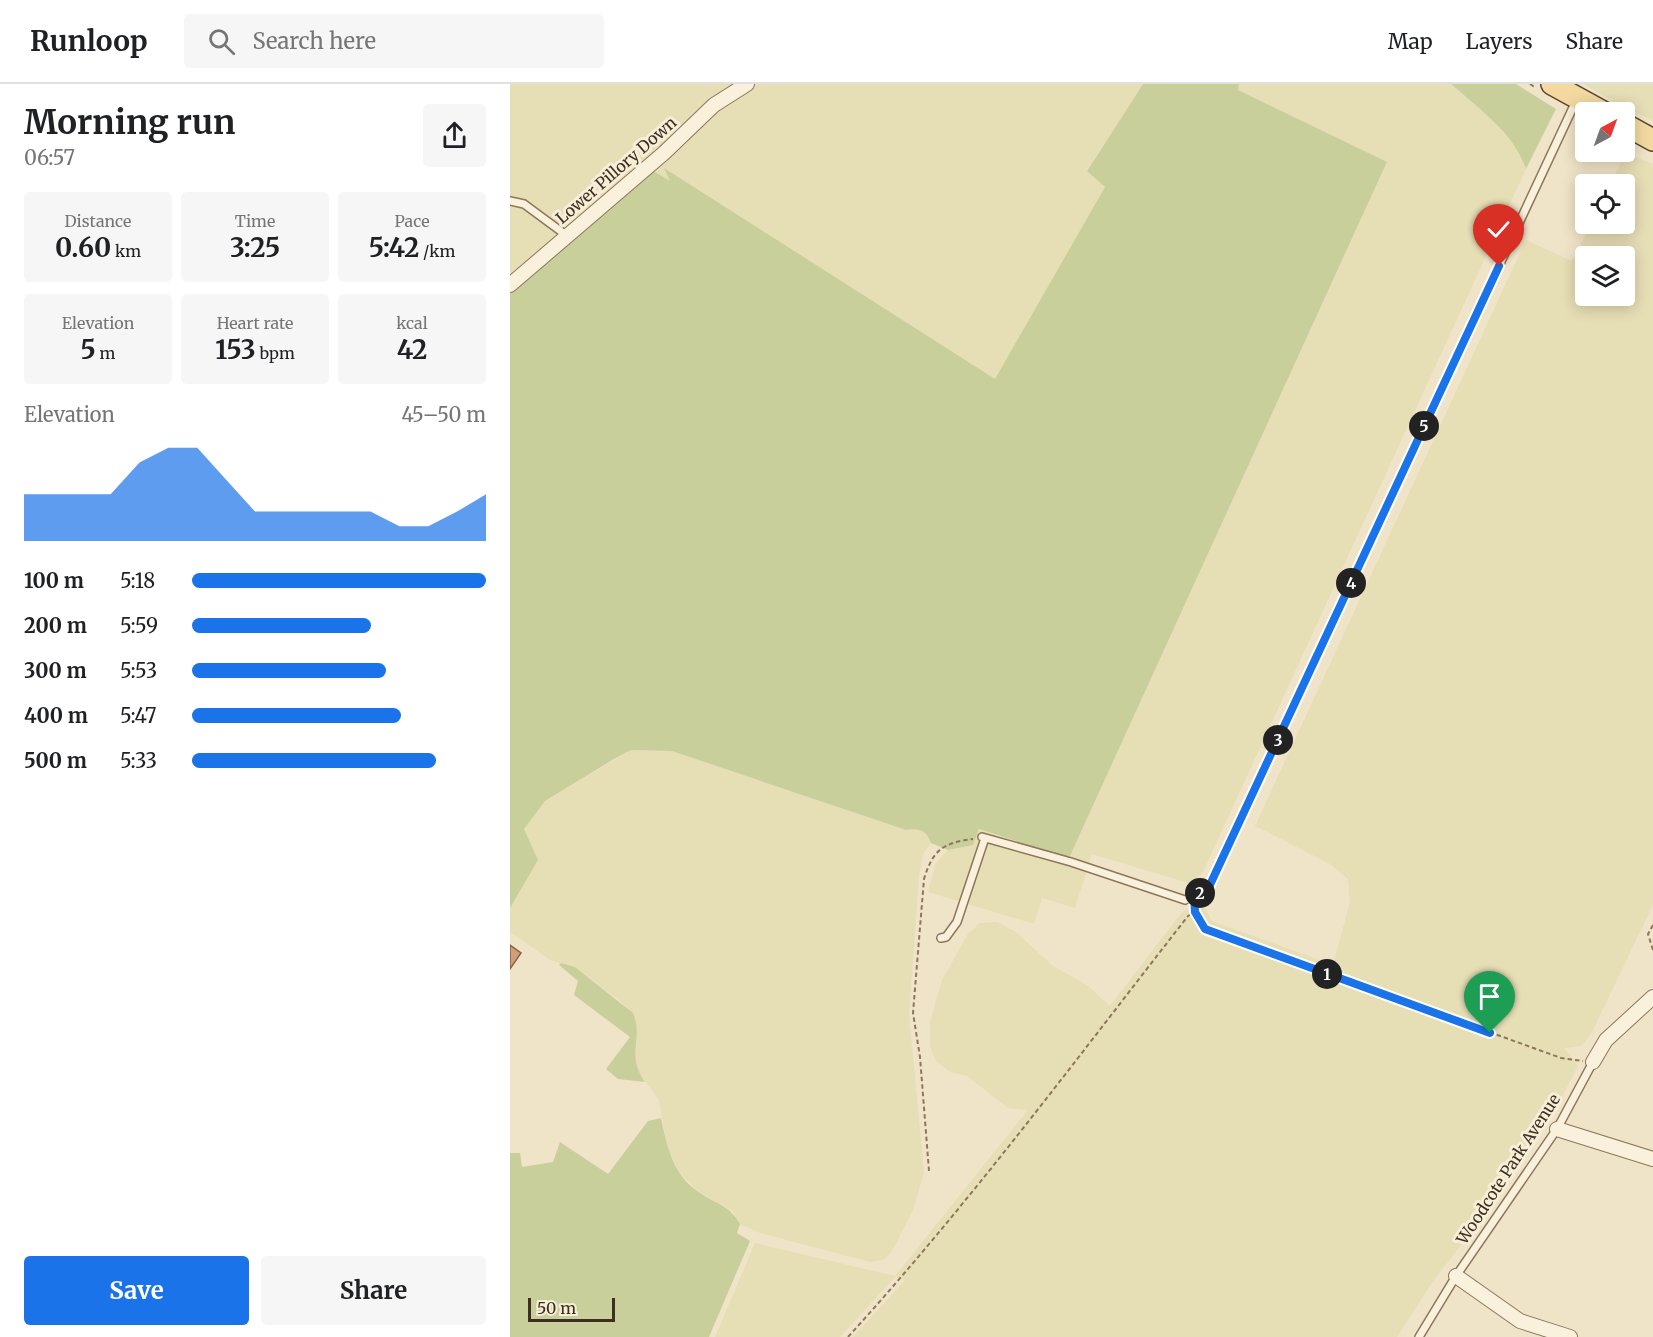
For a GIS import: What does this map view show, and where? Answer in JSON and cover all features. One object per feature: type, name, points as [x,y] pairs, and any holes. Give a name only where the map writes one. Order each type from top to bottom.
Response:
[{"type":"main road","points":[[1552,84],[1585,102]]},
{"type":"main road","points":[[1635,130],[1653,140]]},
{"type":"street","name":"Lower Pillory Down","points":[[510,285],[664,153],[714,105],[747,84]]},
{"type":"street","name":"Woodcote Park Avenue","points":[[1593,1062],[1606,1040],[1625,1020],[1653,997]]},
{"type":"street","points":[[1557,1129],[1653,1159]]},
{"type":"street","points":[[1456,1276],[1520,1321],[1570,1337]]},
{"type":"lane","points":[[940,938],[946,937],[957,922],[984,838],[1185,900],[1208,889],[1577,98]]},
{"type":"lane","points":[[510,201],[524,204],[567,235]]},
{"type":"lane","name":"Woodcote Park Avenue","points":[[1419,1337],[1456,1276],[1557,1129],[1593,1062]]},
{"type":"path","points":[[929,1171],[920,1057],[913,1013],[924,879],[930,860],[940,848],[956,841],[984,838]]},
{"type":"path","points":[[1194,895],[1195,912],[1205,929],[1561,1058],[1593,1062]]},
{"type":"path","points":[[848,1337],[901,1278],[1188,916],[1195,912]]},
{"type":"path","points":[[1653,924],[1648,934],[1653,950]]},
{"type":"shaded area","points":[[510,84],[1143,84],[1087,170],[1105,187],[995,379],[510,290]]},
{"type":"shaded area","points":[[1239,84],[1451,84],[1494,121],[1522,156],[1526,169],[1202,874],[1188,883],[1092,854],[1075,908],[1042,898],[1034,924],[928,892],[936,863],[948,850],[973,845],[979,829],[1069,858],[1387,163],[1238,90]]},
{"type":"shaded area","points":[[1584,84],[1653,84],[1653,121],[1635,112],[1635,102],[1614,102]]},
{"type":"shaded area","points":[[1635,157],[1653,164],[1653,905],[1592,1032],[1582,1046],[1564,1048],[1578,1066],[1561,1099],[1535,1142],[1479,1222],[1431,1284],[1397,1337],[853,1337],[905,1280],[895,1277],[840,1337],[715,1337],[755,1243],[895,1276],[1028,1110],[1008,1108],[967,1076],[950,1072],[936,1061],[930,1046],[930,1022],[942,980],[968,934],[980,923],[997,922],[1016,932],[1053,966],[1087,985],[1110,1006],[1182,912],[1195,906],[1204,907],[1212,921],[1333,965],[1350,902],[1348,879],[1330,864],[1255,826],[1526,240],[1572,261],[1575,255],[1575,306],[1635,306],[1635,246],[1580,246],[1586,234],[1635,234],[1635,174],[1615,174],[1621,162],[1635,162]]},
{"type":"shaded area","points":[[631,750],[672,751],[906,830],[921,829],[928,835],[931,843],[923,854],[919,877],[909,1014],[924,1172],[913,1210],[891,1253],[883,1260],[870,1262],[760,1233],[740,1224],[733,1211],[697,1191],[675,1168],[667,1146],[659,1100],[639,1073],[635,1063],[633,1053],[636,1038],[624,1004],[575,967],[550,960],[510,932],[510,908],[538,860],[524,829],[531,817],[545,801]]},
{"type":"green space","points":[[1143,84],[1239,84],[1238,90],[1387,162],[1069,858],[979,829],[973,845],[948,850],[931,843],[922,831],[906,830],[672,751],[631,750],[545,801],[524,829],[538,860],[510,908],[510,290],[650,169],[670,181],[664,168],[995,379],[1105,187],[1087,171]]},
{"type":"green space","points":[[1451,84],[1516,84],[1556,109],[1526,169],[1513,144],[1504,133]]},
{"type":"green space","points":[[561,963],[575,967],[633,1013],[637,1031],[636,1063],[645,1082],[618,1079],[606,1069],[630,1037],[574,995],[578,981],[559,965]]},
{"type":"green space","points":[[661,1118],[668,1149],[682,1176],[697,1191],[731,1212],[740,1224],[737,1233],[750,1241],[709,1337],[510,1337],[510,1153],[520,1153],[522,1167],[553,1162],[560,1142],[608,1174],[648,1121]]},
{"type":"building","points":[[510,945],[521,953],[510,969]]},
{"type":"route","points":[[1490,1033],[1205,929],[1195,912],[1194,895],[1208,889],[1499,266]]}]
